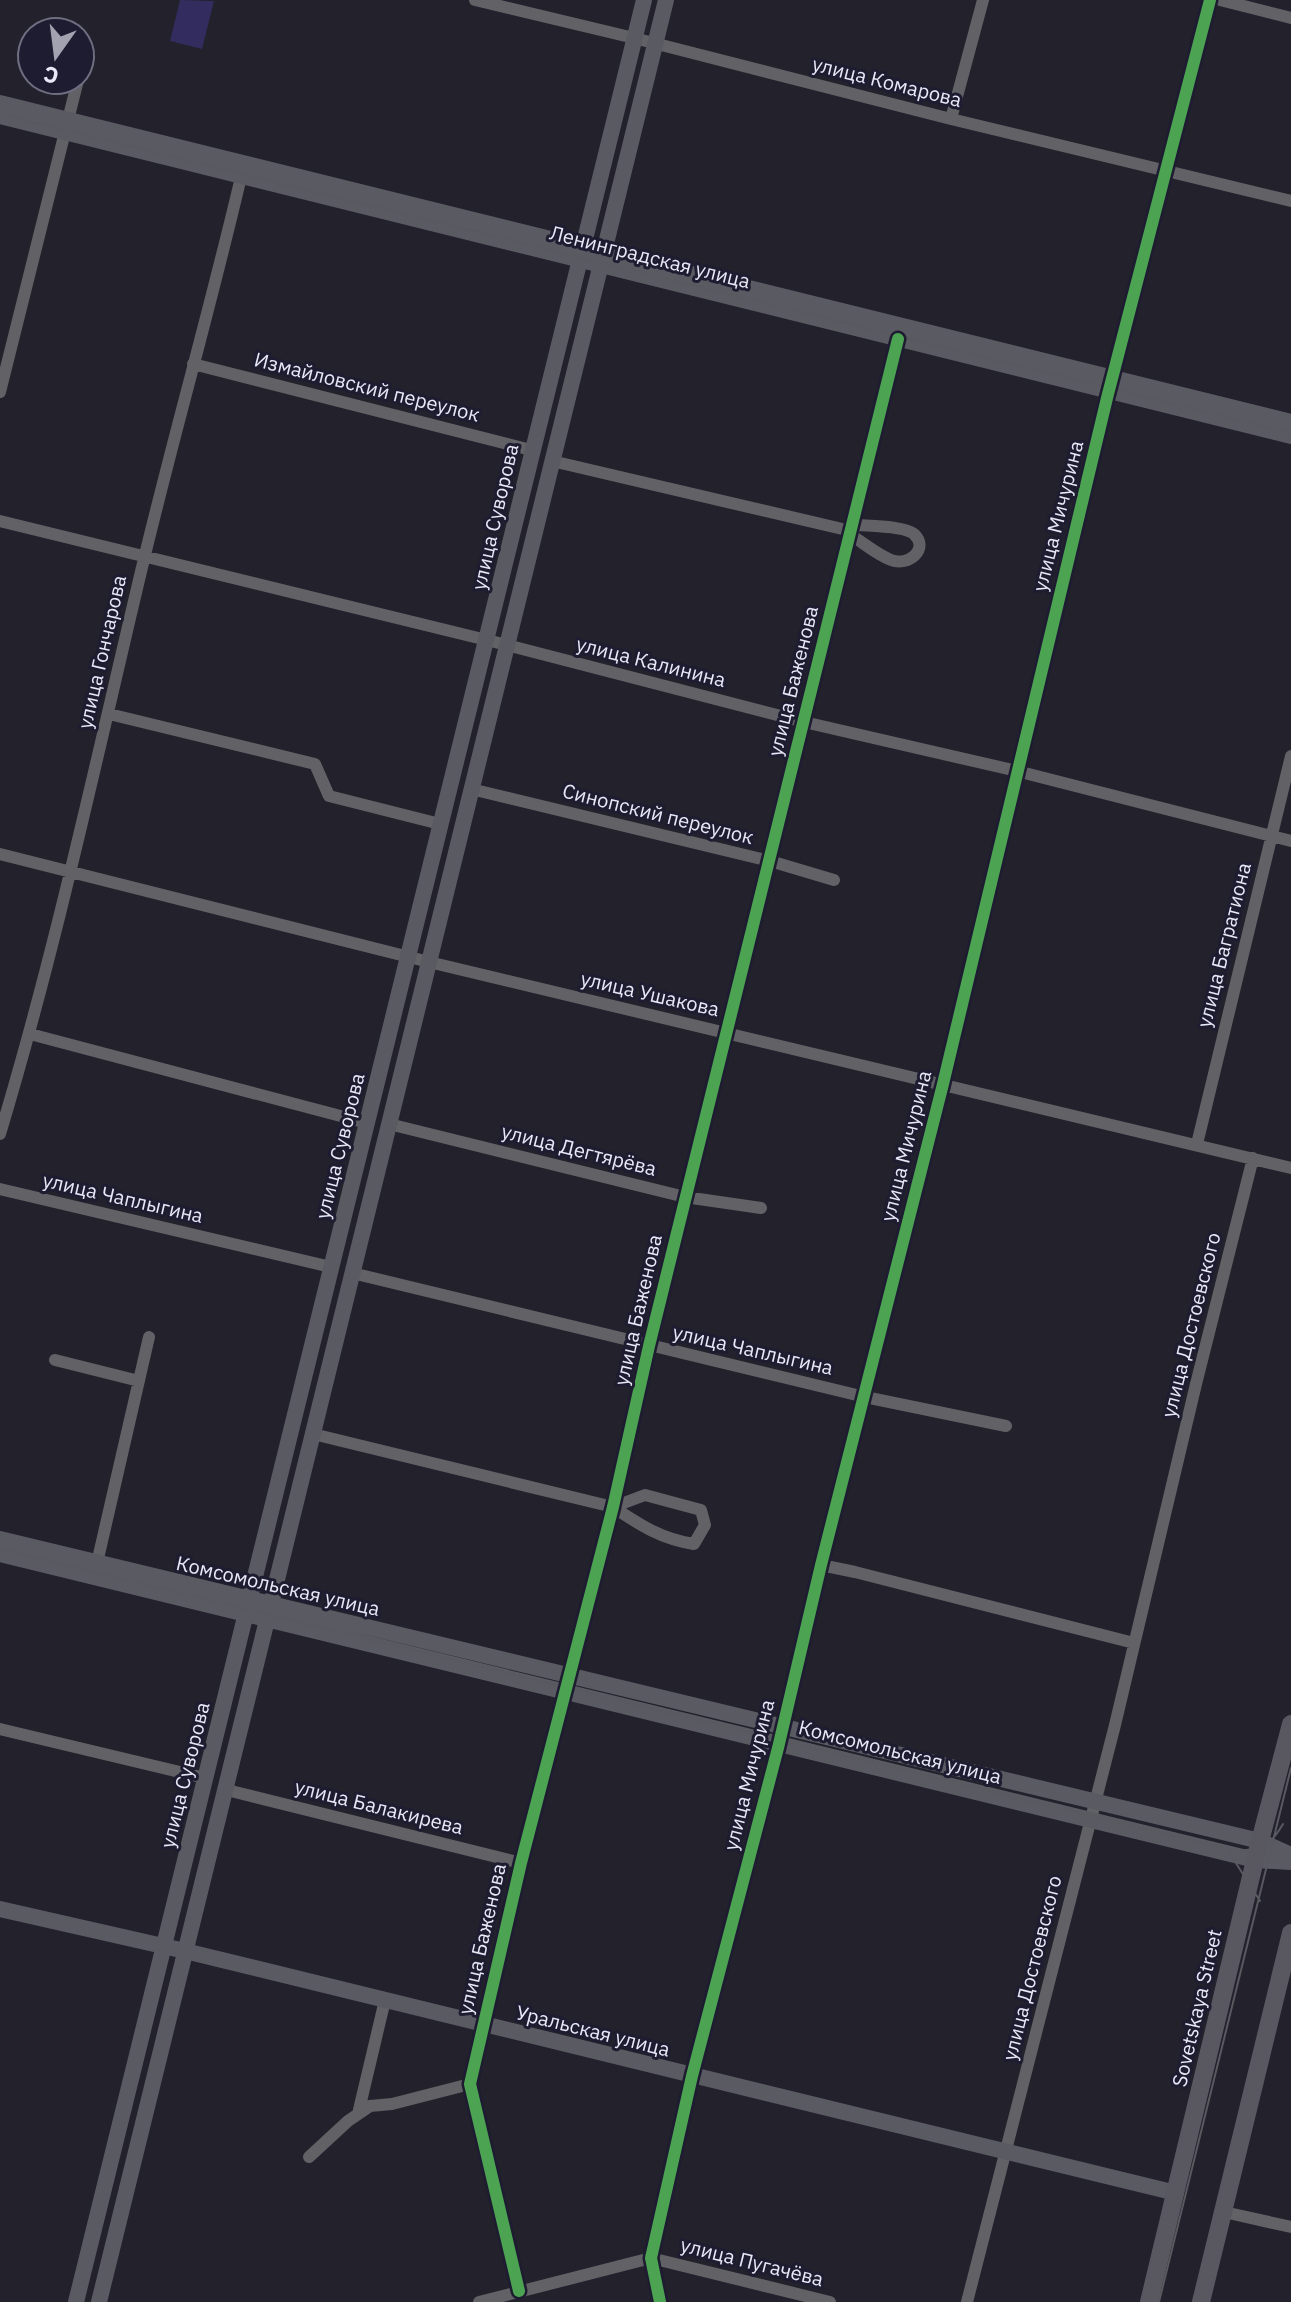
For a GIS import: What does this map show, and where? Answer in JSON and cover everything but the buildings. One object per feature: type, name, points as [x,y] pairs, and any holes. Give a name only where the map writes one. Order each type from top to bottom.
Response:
[{"type":"main road","name":"улица Суворова","points":[[76,2302],[644,0]]},
{"type":"main road","name":"улица Суворова","points":[[99,2302],[666,0]]},
{"type":"main road","name":"Ленинградская улица","points":[[0,103],[67,127],[241,177],[581,254]]},
{"type":"main road","name":"Ленинградская улица","points":[[0,116],[67,127],[602,259],[1110,385],[1291,436]]},
{"type":"main road","name":"Ленинградская улица","points":[[602,259],[898,339],[1291,422]]},
{"type":"main road","name":"Комсомольская улица","points":[[0,1539],[97,1563],[247,1607]]},
{"type":"main road","name":"Комсомольская улица","points":[[0,1554],[269,1612],[781,1735],[1096,1801],[1260,1841],[1291,1855]]},
{"type":"main road","name":"Sovetskaya Street","points":[[1149,2302],[1255,1860],[1291,1724]]},
{"type":"main road","name":"Комсомольская улица","points":[[781,1735],[1090,1819],[1255,1860],[1291,1862]]},
{"type":"main road","name":"Уральская улица","points":[[0,1909],[185,1951],[1176,2193]]},
{"type":"main road","points":[[1201,2302],[1291,1933]]},
{"type":"street","name":"улица Комарова","points":[[475,0],[1291,201]]},
{"type":"street","points":[[951,119],[983,0]]},
{"type":"street","name":"улица Мичурина","points":[[660,2302],[651,2258],[692,2076],[781,1735],[943,1084],[1110,385],[1210,0]]},
{"type":"street","points":[[1220,0],[1291,18]]},
{"type":"street","points":[[0,392],[74,96]]},
{"type":"street","name":"улица Гончарова","points":[[0,1134],[30,1034],[145,555],[241,177]]},
{"type":"street","name":"улица Баженова","points":[[519,2291],[470,2084],[521,1863],[613,1507],[685,1197],[898,339]]},
{"type":"street","name":"Измайловский переулок","points":[[193,364],[531,450]]},
{"type":"street","points":[[552,461],[851,531]]},
{"type":"street","name":"улица Калинина","points":[[0,521],[1291,841]]},
{"type":"street","points":[[858,525],[903,529],[913,534],[919,551],[904,562],[893,561],[854,537],[851,531],[858,525]]},
{"type":"street","points":[[109,714],[315,764],[329,796],[440,824]]},
{"type":"street","name":"улица Багратиона","points":[[1197,1144],[1291,756]]},
{"type":"street","name":"Синопский переулок","points":[[471,789],[770,861],[834,880]]},
{"type":"street","name":"улица Ушакова","points":[[0,854],[429,962],[1291,1168]]},
{"type":"street","points":[[30,1034],[367,1123]]},
{"type":"street","name":"улица Дегтярёва","points":[[389,1124],[685,1197],[761,1208]]},
{"type":"street","name":"улица Достоевского","points":[[967,2302],[1096,1801],[1253,1158]]},
{"type":"street","name":"улица Чаплыгина","points":[[0,1189],[331,1267]]},
{"type":"street","name":"улица Чаплыгина","points":[[352,1273],[865,1397],[1006,1426]]},
{"type":"street","points":[[97,1563],[149,1337]]},
{"type":"street","points":[[55,1360],[139,1381]]},
{"type":"street","points":[[313,1434],[613,1507],[643,1527],[671,1540],[694,1544],[705,1525],[701,1510],[645,1495],[613,1507]]},
{"type":"street","points":[[821,1565],[1134,1643]]},
{"type":"street","points":[[0,1729],[205,1778]]},
{"type":"street","name":"улица Балакирева","points":[[227,1790],[521,1863]]},
{"type":"street","points":[[358,2114],[385,2000]]},
{"type":"street","points":[[309,2157],[370,2106],[392,2104],[470,2084]]},
{"type":"street","points":[[1224,2212],[1291,2227]]},
{"type":"street","name":"улица Пугачёва","points":[[479,2302],[651,2258],[830,2302]]},
{"type":"shaded area","points":[[180,0],[214,1],[202,49],[170,41]]},
{"type":"tram line","points":[[0,114],[1291,433]]},
{"type":"tram line","points":[[0,1549],[1232,1850],[1263,1846],[1283,1824]]},
{"type":"tram line","points":[[1159,2302],[1291,1768]]},
{"type":"tram line","points":[[1222,1845],[1260,1901]]},
{"type":"cycle path","points":[[660,2302],[651,2258],[692,2076],[778,1748],[821,1565],[943,1084],[1107,398],[1210,0]]},
{"type":"cycle path","points":[[519,2291],[470,2084],[521,1863],[613,1507],[649,1346],[898,339]]}]
